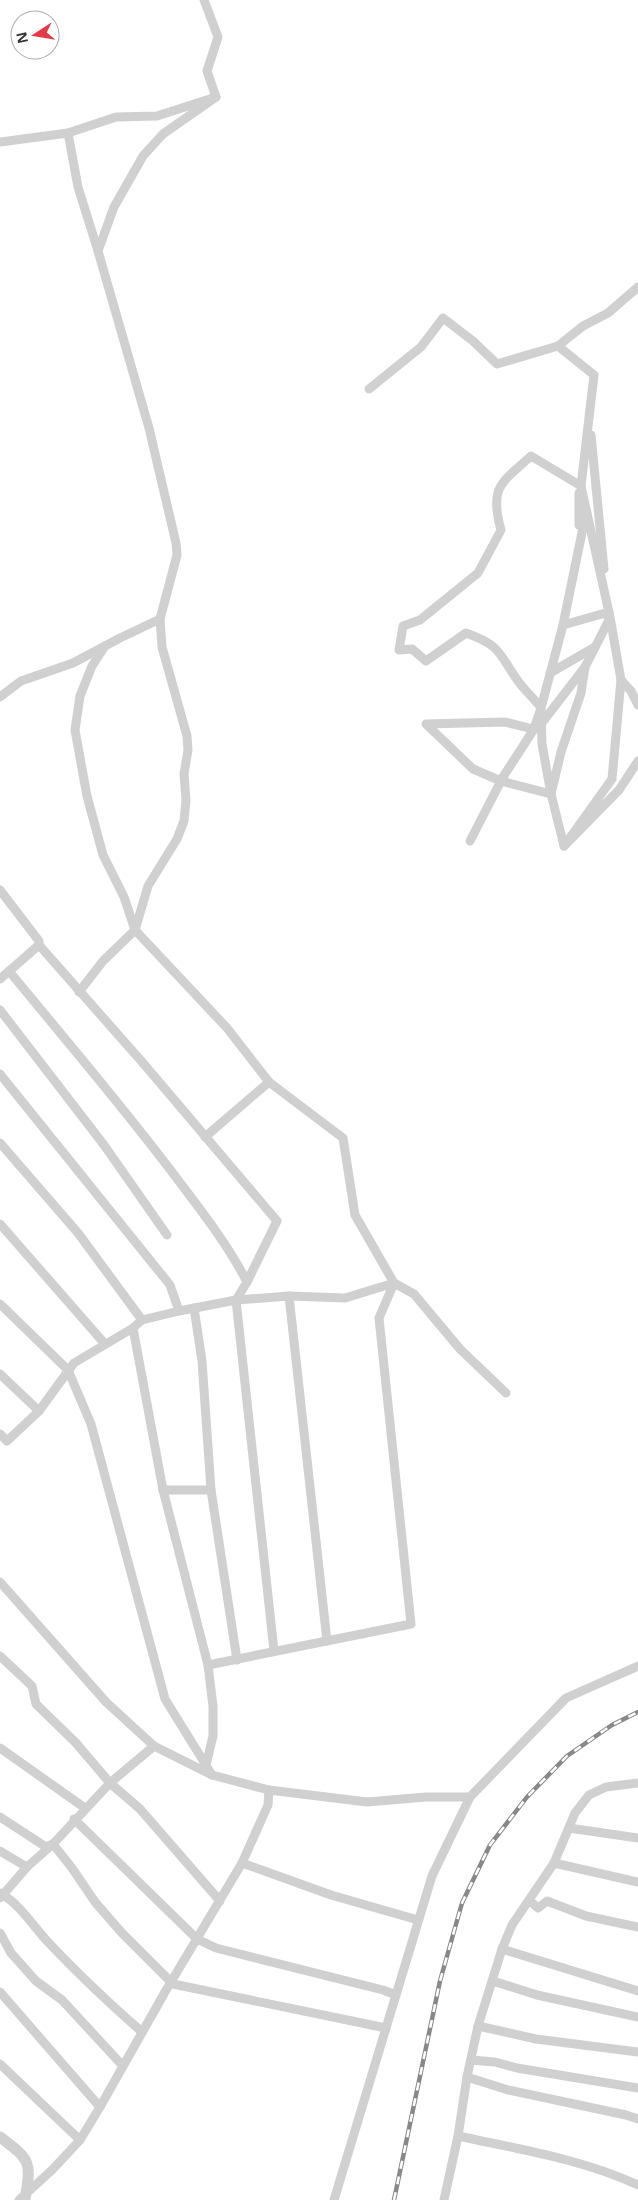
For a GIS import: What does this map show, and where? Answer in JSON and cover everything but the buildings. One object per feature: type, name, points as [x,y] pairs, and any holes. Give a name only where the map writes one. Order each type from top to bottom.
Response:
[{"type":"street","points":[[204,0],[218,37],[207,71],[216,97]]},
{"type":"street","points":[[0,142],[68,133],[116,117],[157,116],[216,97]]},
{"type":"street","points":[[98,252],[114,207],[143,156],[163,134],[216,97]]},
{"type":"street","points":[[68,133],[78,187],[149,428],[176,543],[177,555],[160,619],[162,647],[188,736],[184,774],[186,800],[184,821],[177,839],[148,886],[135,930],[103,961],[79,992]]},
{"type":"street","points":[[369,389],[421,347],[443,318],[473,341],[497,364],[558,346],[583,326],[608,313],[638,287]]},
{"type":"street","points":[[558,346],[594,375],[580,486],[580,544]]},
{"type":"street","points":[[540,724],[585,666],[608,622],[589,416]]},
{"type":"street","points":[[531,456],[580,486],[624,684],[612,779],[564,846],[545,770],[540,724],[541,708],[519,682],[499,650],[484,639],[466,632],[426,661],[412,649],[399,650],[403,626],[420,620],[478,573],[501,530],[495,508],[500,485],[531,456]]},
{"type":"street","points":[[470,841],[501,781],[534,729],[563,625],[586,510]]},
{"type":"street","points":[[563,625],[608,611]]},
{"type":"street","points":[[0,697],[21,681],[73,663],[160,619]]},
{"type":"street","points":[[105,646],[92,666],[80,696],[75,730],[87,796],[102,855],[124,898],[135,930],[227,1028],[269,1082],[343,1138],[355,1215],[394,1283],[414,1294],[460,1349],[506,1393]]},
{"type":"street","points":[[550,673],[595,648]]},
{"type":"street","points":[[551,794],[561,752],[581,693],[585,666]]},
{"type":"street","points":[[624,684],[638,696]]},
{"type":"street","points":[[624,684],[638,705]]},
{"type":"street","points":[[529,728],[505,722],[426,724],[473,769],[501,781],[551,794]]},
{"type":"street","points":[[564,846],[620,790],[638,761]]},
{"type":"street","points":[[0,890],[40,941],[39,945],[143,1063],[277,1221],[236,1300],[274,1652]]},
{"type":"street","points":[[0,979],[39,945]]},
{"type":"street","points":[[8,971],[136,1123],[232,1253],[247,1282]]},
{"type":"street","points":[[0,1010],[104,1146],[167,1235]]},
{"type":"street","points":[[0,1074],[170,1285],[179,1311]]},
{"type":"street","points":[[205,1136],[269,1082]]},
{"type":"street","points":[[0,1143],[78,1233],[142,1320]]},
{"type":"street","points":[[0,1224],[105,1344]]},
{"type":"street","points":[[0,1434],[7,1441],[39,1411],[74,1363],[133,1328],[142,1320],[236,1300],[289,1296],[346,1298],[394,1283]]},
{"type":"street","points":[[208,1665],[411,1624],[379,1318],[394,1283]]},
{"type":"street","points":[[289,1296],[327,1641]]},
{"type":"street","points":[[0,1304],[68,1370],[91,1424],[165,1699],[212,1775]]},
{"type":"street","points":[[194,1308],[202,1362],[211,1490],[237,1660]]},
{"type":"street","points":[[133,1328],[163,1490],[208,1665],[213,1706],[213,1736],[206,1765]]},
{"type":"street","points":[[0,1374],[39,1411]]},
{"type":"street","points":[[163,1490],[211,1490]]},
{"type":"street","points":[[0,1582],[106,1702],[154,1746],[212,1775],[269,1790],[367,1802],[426,1796],[470,1797]]},
{"type":"street","points":[[0,1656],[32,1686],[36,1704],[76,1743],[110,1783],[140,1809],[220,1901]]},
{"type":"street","points":[[334,2200],[432,1876],[470,1797],[566,1698],[638,1666]]},
{"type":"street","points":[[142,2032],[92,1988],[45,1940],[14,1902],[1,1895],[27,1867],[53,1844],[74,1819],[110,1783],[154,1746]]},
{"type":"street","points":[[0,1748],[85,1808]]},
{"type":"street","points":[[444,2200],[478,2026],[502,1949],[512,1925],[554,1863],[575,1813],[589,1795],[606,1787],[638,1783]]},
{"type":"street","points":[[23,2198],[80,2140],[100,2107],[122,2065],[242,1863],[268,1805],[269,1790]]},
{"type":"street","points":[[0,1816],[46,1847],[53,1844]]},
{"type":"street","points":[[74,1819],[197,1939],[216,1948],[383,1990],[396,1995]]},
{"type":"street","points":[[569,1828],[638,1838]]},
{"type":"street","points":[[53,1844],[95,1902],[122,1933],[171,1982],[184,1987],[386,2028]]},
{"type":"street","points":[[0,1851],[27,1867]]},
{"type":"street","points":[[242,1863],[349,1901],[418,1920]]},
{"type":"street","points":[[554,1863],[611,1874],[638,1882]]},
{"type":"street","points":[[529,1900],[538,1908],[547,1901],[586,1916],[638,1927]]},
{"type":"street","points":[[0,1933],[11,1952],[36,1981],[62,2000],[122,2065]]},
{"type":"street","points":[[502,1949],[638,1991]]},
{"type":"street","points":[[493,1982],[537,1995],[638,2016]]},
{"type":"street","points":[[0,1992],[100,2107]]},
{"type":"street","points":[[478,2026],[536,2039],[638,2052]]},
{"type":"street","points":[[471,2060],[495,2062],[518,2068],[638,2088]]},
{"type":"street","points":[[0,2064],[80,2140]]},
{"type":"street","points":[[467,2077],[508,2090],[638,2119]]},
{"type":"street","points":[[458,2136],[587,2166],[638,2185]]},
{"type":"street","points":[[0,2137],[17,2150],[29,2165],[30,2174],[23,2198]]},
{"type":"railway","points":[[394,2200],[440,1981],[462,1903],[490,1845],[527,1797],[567,1756],[612,1725],[638,1712]]}]
